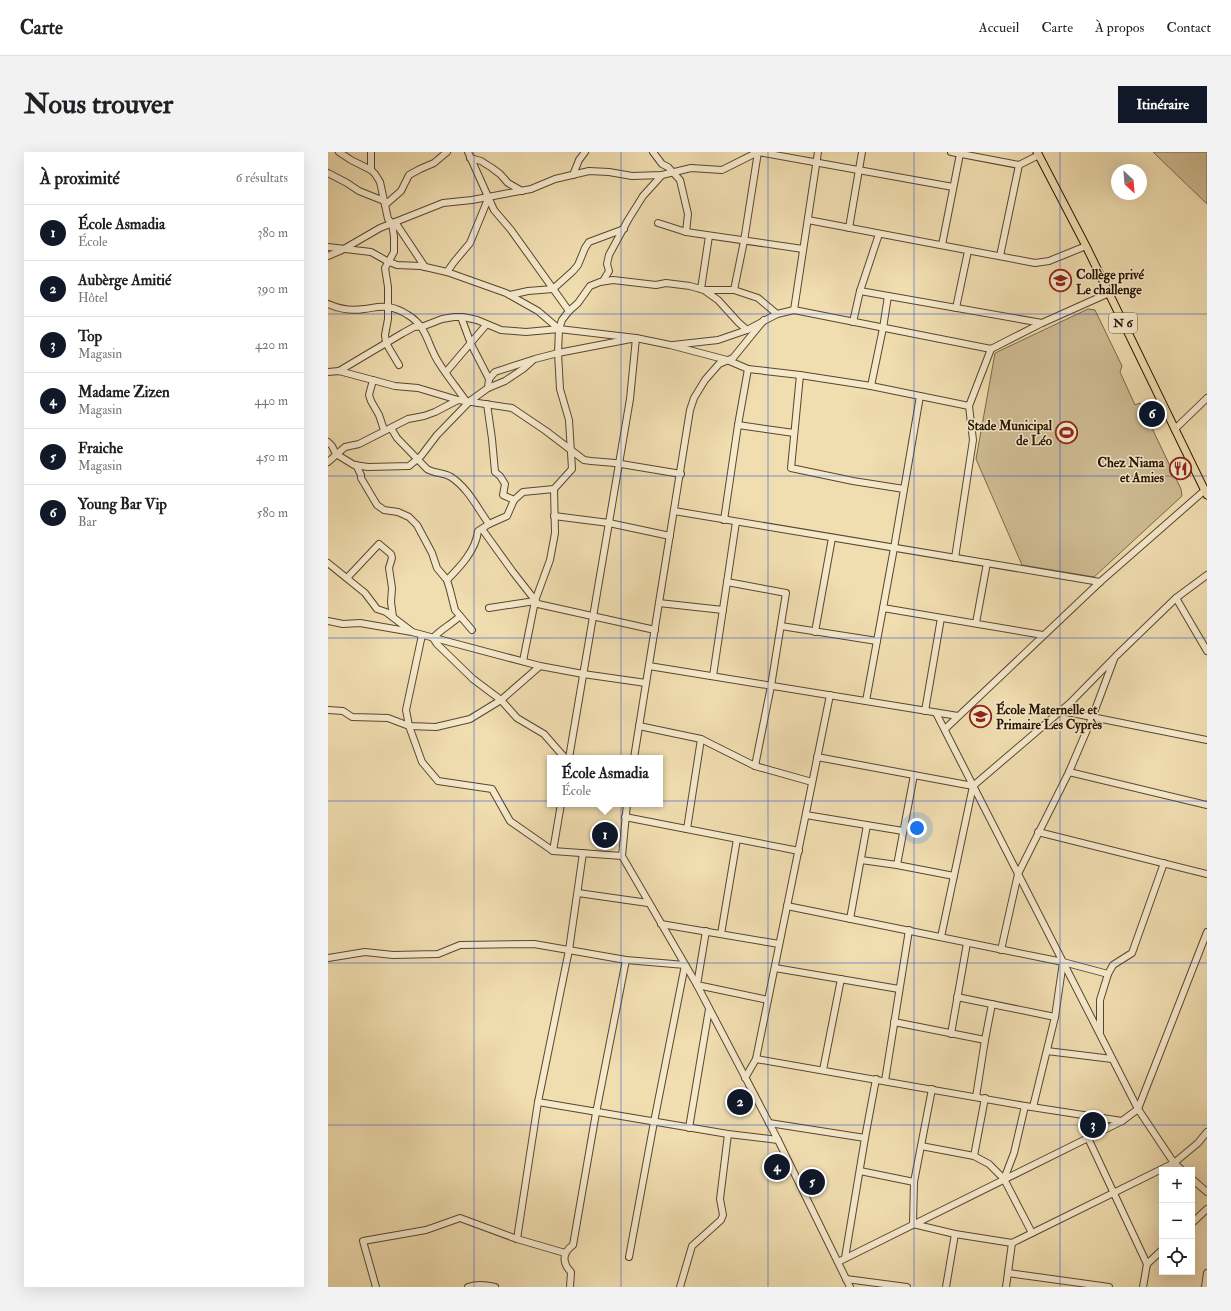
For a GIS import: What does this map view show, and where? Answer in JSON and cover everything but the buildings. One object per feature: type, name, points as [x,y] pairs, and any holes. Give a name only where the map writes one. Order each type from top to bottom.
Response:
[{"type":"main road","name":"N 6","points":[[1038,154],[1086,246],[1206,492]]},
{"type":"street","points":[[340,152],[360,166],[371,170],[375,174],[380,182],[388,218],[394,222],[426,267]]},
{"type":"street","points":[[371,152],[371,170]]},
{"type":"street","points":[[385,203],[401,191],[410,175],[434,163],[447,152]]},
{"type":"street","points":[[573,174],[579,160],[585,152]]},
{"type":"street","points":[[653,152],[662,164],[668,167],[680,180],[688,214],[686,232]]},
{"type":"street","points":[[734,290],[744,241],[758,152]]},
{"type":"street","points":[[328,256],[342,250],[380,228],[443,203],[488,198],[531,190],[555,179],[589,171],[600,171],[632,176],[662,175],[691,168],[722,170],[758,152],[953,187]]},
{"type":"street","points":[[794,310],[818,152]]},
{"type":"street","points":[[849,228],[862,152]]},
{"type":"street","points":[[951,152],[1019,165],[1038,154]]},
{"type":"street","points":[[942,246],[960,154]]},
{"type":"street","points":[[469,155],[492,168],[508,183],[522,191]]},
{"type":"street","points":[[469,155],[494,210],[511,230],[569,311]]},
{"type":"street","points":[[1000,256],[1019,165]]},
{"type":"street","points":[[328,173],[347,183],[358,191],[385,203]]},
{"type":"street","points":[[603,281],[609,271],[607,264],[609,255],[628,220],[644,196],[662,175]]},
{"type":"street","points":[[447,272],[470,243],[488,198]]},
{"type":"street","points":[[808,220],[1034,263],[1049,261],[1086,246]]},
{"type":"street","points":[[394,222],[394,252],[384,268],[388,286],[388,319],[384,335],[386,343],[399,365]]},
{"type":"street","points":[[658,224],[686,232],[803,249]]},
{"type":"street","points":[[510,295],[528,291],[553,289],[578,265],[589,242],[624,229]]},
{"type":"street","points":[[853,322],[860,291],[879,234]]},
{"type":"street","points":[[702,290],[710,236]]},
{"type":"street","points":[[328,247],[342,250],[371,252],[397,265],[426,267],[447,272],[510,295],[538,311],[559,329]]},
{"type":"street","points":[[956,308],[968,250]]},
{"type":"street","points":[[523,661],[536,601],[550,560],[555,533],[554,490],[572,468],[569,420],[560,389],[558,353],[559,329],[562,320],[578,303],[590,286],[603,281],[613,280],[656,285],[666,283],[690,286],[702,290],[718,300],[747,330]]},
{"type":"street","points":[[702,290],[734,290],[758,298],[777,314]]},
{"type":"street","points":[[860,291],[1042,323]]},
{"type":"street","points":[[670,345],[718,340],[747,330],[777,314],[794,310],[991,349],[1042,323],[1109,293]]},
{"type":"street","points":[[871,386],[888,296]]},
{"type":"street","points":[[328,304],[338,308],[354,310],[378,306],[388,307],[405,313],[415,319],[422,327],[439,363],[468,401]]},
{"type":"street","points":[[461,317],[471,344],[489,379],[488,388]]},
{"type":"street","points":[[334,371],[414,327],[422,327],[442,319],[461,317],[477,320],[501,330],[526,332],[559,329],[636,338],[727,360],[748,369],[871,386],[968,406]]},
{"type":"street","points":[[634,755],[681,474],[690,410],[694,398],[705,380],[719,364],[733,358],[764,320]]},
{"type":"street","points":[[446,372],[486,325]]},
{"type":"street","points":[[489,379],[495,372],[535,359],[636,338]]},
{"type":"street","points":[[570,755],[630,399],[636,338]]},
{"type":"street","points":[[955,558],[973,440],[968,406],[991,349]]},
{"type":"street","points":[[328,442],[336,454],[348,462],[356,465],[368,467],[408,466],[417,459],[468,401],[488,388],[505,381],[535,359]]},
{"type":"street","points":[[328,366],[334,371],[395,386],[418,388],[458,400],[512,408],[546,431],[584,460],[681,474]]},
{"type":"street","points":[[724,520],[748,369]]},
{"type":"street","points":[[800,375],[791,468],[853,481],[904,489]]},
{"type":"street","points":[[373,380],[369,395],[388,429],[432,472],[446,474],[458,482],[489,524]]},
{"type":"street","points":[[866,701],[920,396]]},
{"type":"street","points":[[1175,429],[1207,398]]},
{"type":"street","points":[[328,462],[344,447],[359,444],[408,419],[424,416],[458,400]]},
{"type":"street","points":[[487,404],[495,472],[500,476],[505,484],[503,495],[514,500]]},
{"type":"street","points":[[738,425],[794,433]]},
{"type":"street","points":[[356,465],[361,478],[377,505],[384,510],[398,512],[409,517],[417,525],[432,553],[437,568],[447,580],[455,610],[472,630]]},
{"type":"street","points":[[447,580],[458,568],[477,540],[478,531],[507,516],[514,500],[523,492],[554,490]]},
{"type":"street","points":[[945,729],[1100,582],[1206,492]]},
{"type":"street","points":[[674,511],[1100,582]]},
{"type":"street","points":[[554,516],[609,523],[670,536]]},
{"type":"street","points":[[713,676],[736,522]]},
{"type":"street","points":[[482,529],[538,604],[655,630]]},
{"type":"street","points":[[815,632],[832,538]]},
{"type":"street","points":[[347,578],[379,544],[388,550],[392,554],[389,568],[392,588],[391,602],[393,617]]},
{"type":"street","points":[[328,563],[364,593],[377,608],[386,612],[412,632]]},
{"type":"street","points":[[976,624],[987,563]]},
{"type":"street","points":[[941,937],[974,786],[1062,711],[1176,598],[1207,575]]},
{"type":"street","points":[[727,582],[786,593],[771,686],[755,766]]},
{"type":"street","points":[[1176,598],[1207,651]]},
{"type":"street","points":[[489,608],[536,601]]},
{"type":"street","points":[[659,603],[723,610]]},
{"type":"street","points":[[883,608],[1043,636]]},
{"type":"street","points":[[433,638],[460,616]]},
{"type":"street","points":[[925,711],[941,618]]},
{"type":"street","points":[[328,621],[412,632],[540,666],[646,683]]},
{"type":"street","points":[[781,626],[877,642]]},
{"type":"street","points":[[422,635],[406,710],[409,726],[422,762],[438,780],[492,789],[510,821],[553,851],[622,856]]},
{"type":"street","points":[[433,638],[437,644],[473,680],[501,700],[518,718],[544,734],[563,755]]},
{"type":"street","points":[[1001,950],[1018,874],[1069,772],[1116,656]]},
{"type":"street","points":[[328,710],[343,711],[352,717],[388,718],[409,726],[436,727],[470,719],[501,700],[540,666]]},
{"type":"street","points":[[649,666],[958,716]]},
{"type":"street","points":[[745,1078],[756,1059],[830,695]]},
{"type":"street","points":[[1062,711],[1207,740]]},
{"type":"street","points":[[936,713],[1138,1110],[1174,1163],[1179,1167]]},
{"type":"street","points":[[639,726],[701,738],[755,766],[812,782]]},
{"type":"street","points":[[687,829],[701,738]]},
{"type":"street","points":[[818,757],[974,786]]},
{"type":"street","points":[[1069,772],[1207,805]]},
{"type":"street","points":[[897,865],[914,775]]},
{"type":"street","points":[[553,851],[560,807]]},
{"type":"street","points":[[627,807],[622,856],[697,985],[778,1140],[850,1287]]},
{"type":"street","points":[[806,815],[903,831]]},
{"type":"street","points":[[625,817],[799,851]]},
{"type":"street","points":[[850,919],[867,825]]},
{"type":"street","points":[[1038,832],[1207,874]]},
{"type":"street","points":[[722,934],[737,839]]},
{"type":"street","points":[[517,1239],[538,1102],[570,950],[584,853]]},
{"type":"street","points":[[861,860],[954,876]]},
{"type":"street","points":[[1100,1034],[1100,1000],[1108,974],[1113,965],[1132,953],[1164,863]]},
{"type":"street","points":[[578,893],[648,903]]},
{"type":"street","points":[[787,906],[1063,962],[1108,974]]},
{"type":"street","points":[[661,924],[779,944]]},
{"type":"street","points":[[885,1081],[909,930]]},
{"type":"street","points":[[697,985],[706,931]]},
{"type":"street","points":[[838,1262],[1122,1121],[1138,1110],[1207,932]]},
{"type":"street","points":[[951,1034],[967,943]]},
{"type":"street","points":[[328,958],[365,952],[393,956],[438,954],[460,945],[534,944],[626,960],[685,965]]},
{"type":"street","points":[[570,1287],[570,1272],[565,1266],[566,1253],[573,1245],[596,1112],[626,960]]},
{"type":"street","points":[[1033,1107],[1055,1017],[1063,962]]},
{"type":"street","points":[[629,1257],[685,965]]},
{"type":"street","points":[[775,968],[899,989]]},
{"type":"street","points":[[823,1070],[841,979]]},
{"type":"street","points":[[697,985],[768,1000]]},
{"type":"street","points":[[958,997],[1055,1017]]},
{"type":"street","points":[[976,1097],[984,1040],[992,1004]]},
{"type":"street","points":[[689,1128],[709,1009]]},
{"type":"street","points":[[894,1022],[984,1040]]},
{"type":"street","points":[[1047,1051],[1112,1059]]},
{"type":"street","points":[[756,1059],[1025,1106],[1122,1121]]},
{"type":"street","points":[[845,1258],[876,1079]]},
{"type":"street","points":[[912,1224],[914,1182],[932,1089]]},
{"type":"street","points":[[974,1156],[985,1098]]},
{"type":"street","points":[[538,1102],[689,1128],[778,1140]]},
{"type":"street","points":[[1004,1179],[1014,1153],[1025,1106]]},
{"type":"street","points":[[769,1123],[865,1138]]},
{"type":"street","points":[[912,1224],[955,1234],[1012,1243],[1174,1163],[1198,1143],[1207,1132]]},
{"type":"street","points":[[680,1287],[692,1246],[721,1220],[723,1215],[720,1199],[728,1134]]},
{"type":"street","points":[[1088,1138],[1147,1264],[1143,1287]]},
{"type":"street","points":[[921,1146],[974,1156],[990,1164],[1004,1179],[1032,1233]]},
{"type":"street","points":[[860,1171],[914,1182]]},
{"type":"street","points":[[1195,1182],[1207,1192]]},
{"type":"street","points":[[1195,1220],[1207,1210]]},
{"type":"street","points":[[376,1287],[363,1242],[426,1230],[460,1218],[517,1239],[566,1253]]},
{"type":"street","points":[[946,1287],[955,1234]]},
{"type":"street","points":[[1006,1287],[1012,1243]]},
{"type":"street","points":[[1147,1264],[1159,1253]]},
{"type":"street","points":[[1008,1273],[1105,1287]]},
{"type":"street","points":[[1205,1287],[1207,1273]]},
{"type":"street","points":[[846,1279],[908,1287]]},
{"type":"street","points":[[468,1287],[495,1287]]},
{"type":"shaded area","points":[[1153,152],[1207,152],[1207,204]]},
{"type":"shaded area","name":"Stade Municipal de Léo","points":[[1088,309],[1095,310],[1122,366],[1120,372],[1135,405],[1140,403],[1181,489],[1182,496],[1094,577],[1022,565],[976,459],[995,353]]},
{"type":"place","name":"Collège privé Le challenge","points":[[1061,281]]},
{"type":"place","name":"Young Bar Vip","points":[[1152,414]]},
{"type":"place","name":"Stade Municipal de Léo","points":[[1067,432]]},
{"type":"place","name":"Chez Niama et Amies","points":[[1180,469]]},
{"type":"place","name":"École Maternelle et Primaire Les Cyprès","points":[[981,716]]},
{"type":"place","name":"École Asmadia","points":[[605,835]]},
{"type":"place","name":"Aubèrge Amitié","points":[[740,1102]]},
{"type":"place","name":"Top","points":[[1093,1125]]},
{"type":"place","name":"Madame Zizen","points":[[777,1167]]},
{"type":"place","name":"Fraiche","points":[[812,1182]]}]
